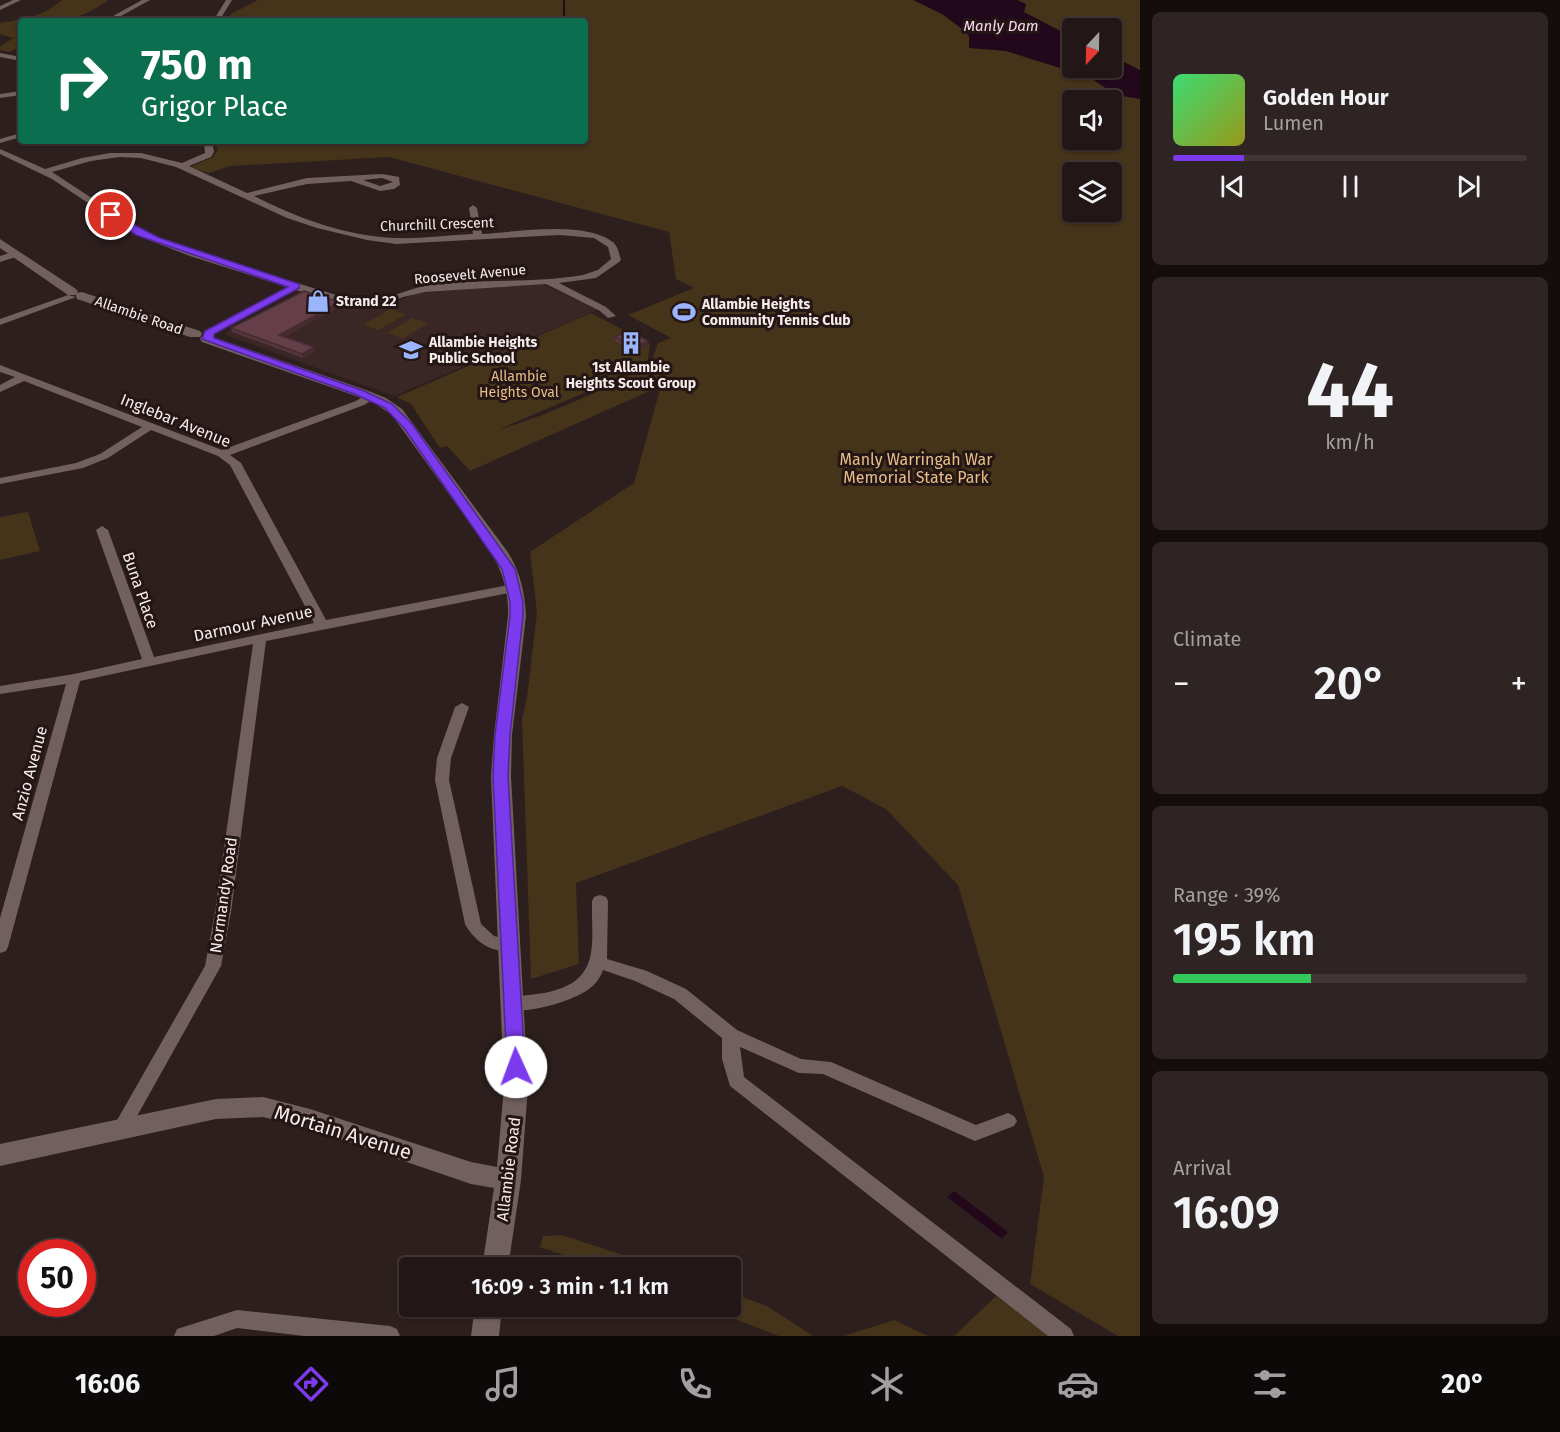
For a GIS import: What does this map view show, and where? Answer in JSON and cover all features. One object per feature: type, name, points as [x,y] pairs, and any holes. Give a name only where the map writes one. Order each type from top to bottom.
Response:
[{"type":"main road","name":"Allambie Road","points":[[0,243],[75,295],[204,335],[389,406],[408,426],[509,569],[517,616],[501,760],[516,1087],[508,1180],[497,1257]]},
{"type":"main road","name":"Mortain Avenue","points":[[0,1155],[216,1109],[263,1107],[310,1119],[471,1173],[508,1180]]},
{"type":"main road","points":[[485,1336],[488,1317]]},
{"type":"street","points":[[0,8],[18,0]]},
{"type":"street","points":[[113,18],[147,0]]},
{"type":"street","points":[[218,18],[229,0]]},
{"type":"street","points":[[0,55],[18,59]]},
{"type":"street","points":[[0,63],[18,60]]},
{"type":"street","points":[[0,96],[18,93]]},
{"type":"street","points":[[0,141],[18,136]]},
{"type":"street","points":[[180,167],[208,155],[210,152],[209,144]]},
{"type":"street","name":"Roosevelt Avenue","points":[[0,150],[45,172],[139,233],[193,254],[362,306],[376,305],[400,295],[425,289],[547,281],[603,309],[611,316]]},
{"type":"street","name":"Churchill Crescent","points":[[45,172],[86,159],[122,154],[155,158],[228,184],[284,214],[374,239],[396,241],[579,233],[596,236],[612,246],[616,260],[603,272],[585,279],[547,281]]},
{"type":"street","points":[[248,195],[294,183],[352,178]]},
{"type":"street","points":[[473,208],[478,236]]},
{"type":"street","points":[[0,259],[16,254]]},
{"type":"street","points":[[204,335],[296,286]]},
{"type":"street","points":[[0,322],[75,295]]},
{"type":"street","name":"Inglebar Avenue","points":[[0,368],[222,454],[236,463],[322,625]]},
{"type":"street","points":[[0,389],[23,377]]},
{"type":"street","points":[[222,454],[360,403],[370,397]]},
{"type":"street","points":[[0,481],[79,466],[104,456],[149,427]]},
{"type":"street","name":"Buna Place","points":[[102,530],[149,661]]},
{"type":"street","name":"Darmour Avenue","points":[[0,690],[74,678],[322,625],[514,588]]},
{"type":"street","name":"Normandy Road","points":[[121,1129],[213,966],[223,912],[260,640]]},
{"type":"street","name":"Anzio Avenue","points":[[0,947],[74,678]]},
{"type":"street","points":[[462,707],[444,758],[442,780],[473,924],[478,934],[492,944],[510,945]]},
{"type":"street","points":[[513,1004],[545,1000],[574,990],[592,976],[598,962],[600,901]]},
{"type":"street","points":[[598,962],[641,976],[680,994],[731,1035],[799,1066],[825,1067],[975,1133],[1008,1121]]},
{"type":"street","points":[[731,1035],[731,1059],[736,1081],[1064,1336]]},
{"type":"street","points":[[184,1336],[237,1319],[390,1336]]},
{"type":"shaded area","name":"Allambie Heights Public School","points":[[542,284],[597,310],[394,396],[223,334],[302,292],[355,308],[384,307],[416,293]]},
{"type":"green space","points":[[62,0],[108,0],[77,17],[26,18],[47,10]]},
{"type":"green space","name":"Manly Warringah War Memorial State Park","points":[[258,0],[1140,0],[1140,1336],[1118,1336],[1030,1284],[1044,1177],[958,885],[886,809],[842,786],[576,883],[579,964],[531,979],[522,720],[537,613],[530,552],[634,483],[661,386],[470,471],[447,446],[440,448],[411,404],[397,397],[591,313],[650,344],[648,360],[630,373],[500,429],[532,419],[580,399],[642,368],[651,360],[658,343],[671,338],[628,315],[694,288],[676,279],[669,232],[389,157],[230,166],[209,173],[190,167],[213,157],[218,150],[216,144],[588,144],[588,18],[229,18],[231,14]]},
{"type":"green space","points":[[18,20],[18,47],[10,52],[0,50],[0,47],[13,38],[0,34],[0,23]]},
{"type":"green space","points":[[390,309],[406,314],[379,330],[363,325]]},
{"type":"green space","points":[[412,318],[428,323],[403,339],[387,333]]},
{"type":"green space","points":[[28,512],[40,551],[0,560],[0,517]]},
{"type":"green space","points":[[562,1235],[629,1257],[570,1257],[540,1247],[543,1236]]},
{"type":"green space","points":[[996,1296],[1049,1336],[954,1336]]},
{"type":"green space","points":[[741,1297],[767,1306],[813,1336],[779,1336],[729,1317],[741,1317]]},
{"type":"green space","points":[[894,1320],[928,1336],[844,1336]]},
{"type":"water","name":"Manly Dam","points":[[913,0],[1017,0],[1026,4],[1024,12],[1062,32],[1062,69],[1006,51],[969,48],[969,36],[966,32],[942,14]]},
{"type":"water","name":"Manly Dam","points":[[1122,61],[1140,70],[1140,99],[1122,96],[1122,90],[1108,90],[1090,78],[1122,78]]},
{"type":"water","points":[[954,1191],[1008,1232],[1002,1239],[947,1197]]},
{"type":"building","points":[[304,291],[340,302],[279,335],[314,347],[302,354],[231,328]]},
{"type":"building","points":[[629,331],[648,341],[634,347],[615,337]]},
{"type":"waterway","points":[[564,0],[564,16]]},
{"type":"place","name":"Strand 22","points":[[318,301]]},
{"type":"place","name":"Allambie Heights Community Tennis Club","points":[[684,312]]},
{"type":"place","name":"1st Allambie Heights Scout Group","points":[[631,343]]},
{"type":"place","name":"Allambie Heights Public School","points":[[411,350]]},
{"type":"route","points":[[111,215],[139,233],[193,254],[296,286],[208,333],[210,336],[207,339],[361,393],[389,406],[408,426],[509,569],[517,602],[517,616],[501,752],[501,776],[516,1067]]},
{"type":"park label","name":"Allambie Heights Oval","points":[[519,384]]}]
